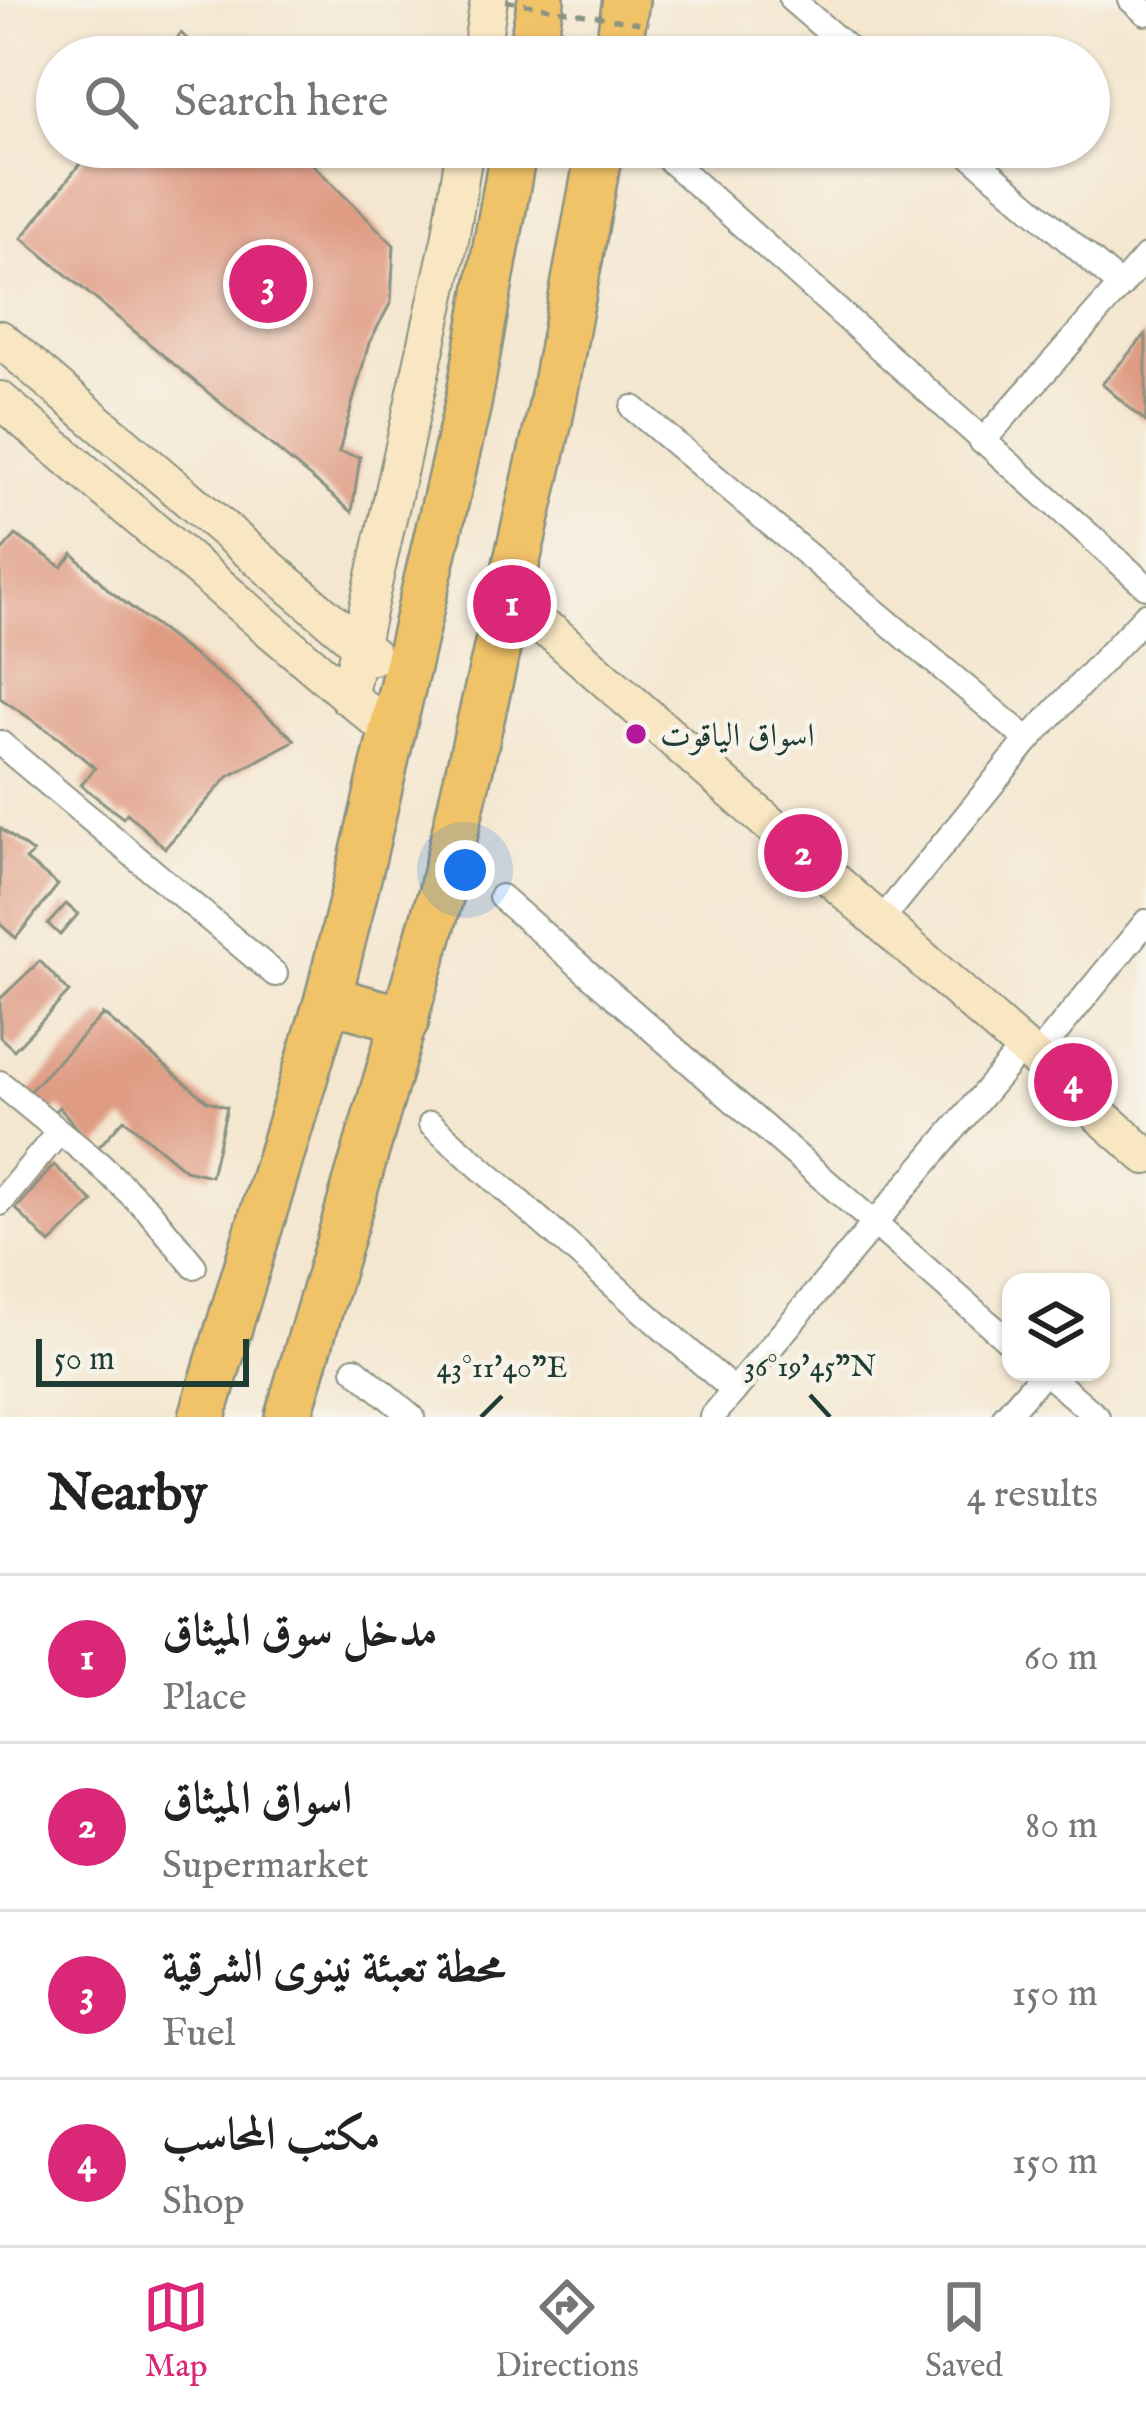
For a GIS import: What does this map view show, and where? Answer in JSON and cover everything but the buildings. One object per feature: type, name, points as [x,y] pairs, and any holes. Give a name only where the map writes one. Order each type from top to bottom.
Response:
[{"type":"highway","points":[[534,36],[541,0]]},
{"type":"highway","points":[[202,1417],[328,999],[468,404],[510,168]]},
{"type":"highway","points":[[288,1417],[441,894],[550,416],[596,168]]},
{"type":"highway","points":[[328,999],[406,1020]]},
{"type":"street","points":[[483,36],[489,0]]},
{"type":"street","points":[[792,0],[834,36]]},
{"type":"street","points":[[1131,0],[1146,13]]},
{"type":"street","points":[[348,697],[450,240],[462,168]]},
{"type":"street","points":[[678,168],[1146,586]]},
{"type":"street","points":[[986,168],[1121,286]]},
{"type":"street","points":[[982,442],[1146,257]]},
{"type":"street","points":[[0,339],[403,682]]},
{"type":"street","points":[[0,400],[392,733]]},
{"type":"street","points":[[633,408],[1028,740]]},
{"type":"street","points":[[506,609],[554,634],[1146,1156]]},
{"type":"street","points":[[880,922],[1028,740],[1146,615]]},
{"type":"street","points":[[0,743],[274,974]]},
{"type":"street","points":[[501,897],[1002,1335]]},
{"type":"street","points":[[712,1417],[874,1223],[1146,922]]},
{"type":"street","points":[[0,1083],[148,1210],[194,1266]]},
{"type":"street","points":[[430,1124],[734,1391]]},
{"type":"street","points":[[0,1203],[59,1132]]},
{"type":"street","points":[[355,1369],[412,1417]]},
{"type":"street","points":[[1006,1417],[1036,1381]]},
{"type":"street","points":[[1055,1381],[1097,1417]]},
{"type":"path","points":[[506,1],[638,12]]},
{"type":"place","name":"محطة تعبئة نينوى الشرقية","points":[[268,284]]},
{"type":"place","name":"مدخل سوق الميثاق","points":[[512,604]]},
{"type":"place","name":"اسواق الياقوت","points":[[636,734]]},
{"type":"place","name":"اسواق الميثاق","points":[[803,853]]},
{"type":"place","name":"مكتب المحاسب","points":[[1073,1082]]}]
